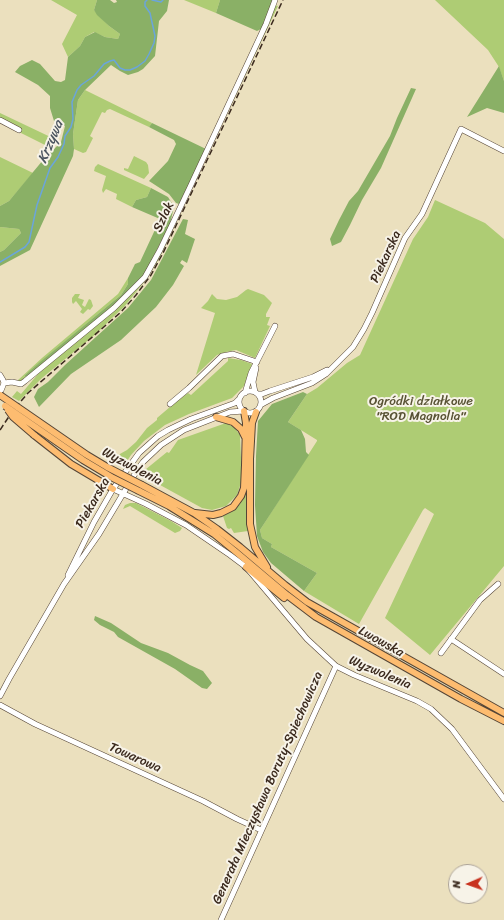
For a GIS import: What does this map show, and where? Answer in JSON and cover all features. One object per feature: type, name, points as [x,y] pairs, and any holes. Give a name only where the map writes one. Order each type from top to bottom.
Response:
[{"type":"main road","name":"Wyzwolenia","points":[[0,394],[87,455],[214,534],[256,568]]},
{"type":"main road","name":"Wyzwolenia","points":[[3,404],[78,457],[104,473],[141,488],[194,513],[232,540],[271,573]]},
{"type":"main road","points":[[3,404],[13,417],[71,464],[113,489]]},
{"type":"main road","points":[[194,513],[221,513],[233,507],[238,502],[244,488],[246,422],[244,411]]},
{"type":"main road","points":[[256,412],[252,423],[250,459],[250,524],[255,547],[271,573]]},
{"type":"main road","points":[[216,417],[233,422],[240,429],[246,439]]},
{"type":"main road","points":[[246,567],[291,603],[302,607]]},
{"type":"main road","name":"Lwowska","points":[[256,568],[302,607],[342,632],[472,705],[504,721]]},
{"type":"main road","name":"Lwowska","points":[[271,573],[297,595],[324,612],[504,713]]},
{"type":"street","name":"Szlak","points":[[4,383],[12,382],[21,384],[26,381],[114,308],[145,277],[172,226],[266,24],[275,0]]},
{"type":"street","points":[[0,120],[19,130]]},
{"type":"street","name":"Piekarska","points":[[262,404],[273,398],[312,383],[326,374],[353,347],[364,329],[405,238],[422,214],[461,130],[504,152]]},
{"type":"street","points":[[257,362],[253,382],[256,393],[262,400],[262,404],[259,410],[250,414],[241,408],[238,400],[244,393],[251,373],[275,326]]},
{"type":"street","points":[[170,404],[222,356],[233,354],[257,362]]},
{"type":"street","name":"Piekarska","points":[[256,393],[262,394],[313,376],[333,366]]},
{"type":"street","points":[[0,375],[4,380],[0,394]]},
{"type":"street","points":[[244,393],[249,391],[256,393]]},
{"type":"street","name":"Piekarska","points":[[64,584],[91,528],[113,489],[139,453],[158,436],[180,424],[235,403],[238,400]]},
{"type":"street","name":"Piekarska","points":[[0,696],[64,584],[96,538],[143,462],[161,445],[184,430],[230,412],[244,411]]},
{"type":"street","name":"Wyzwolenia","points":[[113,489],[186,525],[246,567],[307,639],[336,666],[417,701],[431,709],[452,729],[504,799]]},
{"type":"street","points":[[441,653],[480,600],[498,584]]},
{"type":"street","points":[[452,639],[504,674]]},
{"type":"street","name":"Generała Mieczysława Boruty-Spiechowicza","points":[[221,920],[336,666]]},
{"type":"street","name":"Towarowa","points":[[0,705],[35,724],[203,800],[237,819],[261,830]]},
{"type":"green space","points":[[51,0],[97,0],[94,10],[109,26],[120,34],[118,39],[105,37],[94,32],[85,37],[80,46],[68,57],[62,44],[77,15]]},
{"type":"green space","points":[[97,0],[110,0],[114,3],[117,2],[116,0],[169,0],[167,11],[159,21],[155,56],[143,69],[128,75],[111,65],[85,90],[78,100],[73,134],[73,156],[30,250],[0,266],[0,252],[4,250],[21,233],[19,229],[0,227],[0,206],[9,201],[53,148],[54,149],[61,142],[65,126],[54,121],[50,108],[50,96],[38,85],[15,72],[20,66],[32,60],[40,64],[55,81],[61,82],[65,80],[68,57],[80,46],[85,37],[95,32],[105,37],[118,39],[120,34],[97,15],[94,10]]},
{"type":"green space","points":[[184,0],[220,0],[216,13]]},
{"type":"green space","points":[[220,0],[274,0],[261,29],[257,31],[216,13]]},
{"type":"green space","points":[[435,0],[504,0],[504,81],[499,67],[488,50]]},
{"type":"green space","points":[[275,5],[278,6],[159,259],[145,281],[124,307],[97,333],[42,378],[19,401],[12,397],[17,391],[21,394],[38,374],[98,323],[106,318],[144,281]]},
{"type":"green space","points":[[499,66],[504,81],[504,113],[487,108],[467,117]]},
{"type":"green space","points":[[411,88],[416,89],[381,168],[362,200],[341,242],[332,246],[330,239],[339,220],[349,201],[358,191],[390,136]]},
{"type":"green space","points":[[85,90],[152,123],[149,127],[110,109],[107,110],[105,113],[102,112],[90,136],[93,138],[86,152],[83,153],[74,149],[73,134],[78,100]]},
{"type":"green space","points":[[0,113],[61,142],[58,144],[48,140],[45,145],[21,133],[21,128],[0,118]]},
{"type":"green space","points":[[152,123],[206,149],[179,204],[176,203],[169,194],[149,181],[168,161],[176,144],[174,140],[149,127]]},
{"type":"green space","points":[[134,156],[146,162],[148,165],[149,173],[144,179],[124,170],[124,168],[128,169]]},
{"type":"green space","points":[[0,157],[33,173],[9,201],[0,206]]},
{"type":"green space","points":[[98,164],[151,188],[147,197],[136,200],[132,207],[116,199],[117,194],[106,189],[103,193],[102,190],[106,176],[94,171]]},
{"type":"green space","points":[[151,188],[168,197],[173,205],[173,211],[170,224],[145,273],[132,290],[27,377],[25,376],[121,295],[128,284],[128,278],[135,264],[140,262],[160,219],[132,207],[136,200],[147,197]]},
{"type":"green space","name":"Ogródki działkowe \"ROD Magnolia\"","points":[[435,200],[485,223],[504,239],[504,566],[430,655],[385,618],[434,514],[425,508],[423,510],[359,624],[304,591],[317,573],[271,547],[272,544],[262,538],[260,530],[317,441],[288,422],[307,394],[317,388],[347,363],[360,355],[413,239],[428,217]]},
{"type":"green space","points":[[183,219],[188,220],[185,234],[195,239],[187,263],[182,260],[180,263],[184,266],[173,285],[156,307],[121,340],[71,374],[39,407],[34,397],[38,389],[48,382],[128,308],[151,280]]},
{"type":"green space","points":[[0,227],[19,229],[21,233],[4,250],[0,252]]},
{"type":"green space","points":[[128,278],[128,284],[121,295],[25,375],[27,377],[21,381],[17,381],[118,294]]},
{"type":"green space","points":[[248,289],[264,295],[272,303],[266,314],[266,317],[270,317],[267,325],[270,326],[255,358],[236,350],[226,352],[217,355],[196,375],[215,313],[201,308],[212,294],[217,299],[226,300],[237,297]]},
{"type":"green space","points":[[75,294],[80,294],[78,298],[84,300],[82,305],[85,307],[89,299],[91,300],[93,306],[90,310],[88,309],[83,314],[80,312],[82,309],[76,301],[73,304],[72,302],[72,298]]},
{"type":"green space","points":[[228,358],[241,360],[252,364],[244,386],[232,398],[189,414],[165,425],[144,441],[125,464],[121,465],[111,459],[127,450],[136,442],[147,428],[157,420],[157,418],[177,401],[188,393],[191,395],[228,361]]},
{"type":"green space","points":[[303,392],[307,394],[288,422],[301,430],[305,439],[306,452],[309,455],[260,530],[262,538],[272,544],[271,547],[317,573],[304,591],[271,563],[263,552],[257,536],[255,505],[258,421],[272,404]]},
{"type":"green space","points":[[226,423],[234,427],[240,435],[242,480],[237,495],[226,506],[212,510],[202,508],[140,474],[167,452],[169,453],[178,440]]},
{"type":"green space","points":[[247,487],[248,531],[234,533],[231,528],[227,528],[223,516],[234,510],[240,504]]},
{"type":"green space","points":[[136,503],[182,528],[180,531],[175,533],[130,506],[123,509],[125,505]]},
{"type":"green space","points":[[95,616],[111,623],[141,643],[168,653],[203,671],[212,683],[207,689],[202,688],[175,669],[118,637],[114,632],[100,625],[94,620]]},
{"type":"waterway","name":"Krzywa","points":[[0,262],[25,247],[29,242],[37,205],[50,168],[58,157],[64,144],[65,136],[71,127],[73,119],[72,102],[77,90],[81,85],[94,76],[104,64],[114,60],[120,68],[130,70],[145,61],[149,54],[154,43],[155,36],[150,13],[145,6],[145,2],[147,0]]},
{"type":"waterway","name":"Krzywa","points":[[152,0],[161,2],[163,0]]},
{"type":"railway","points":[[0,430],[14,409],[28,393],[121,312],[151,275],[163,253],[283,0]]}]
